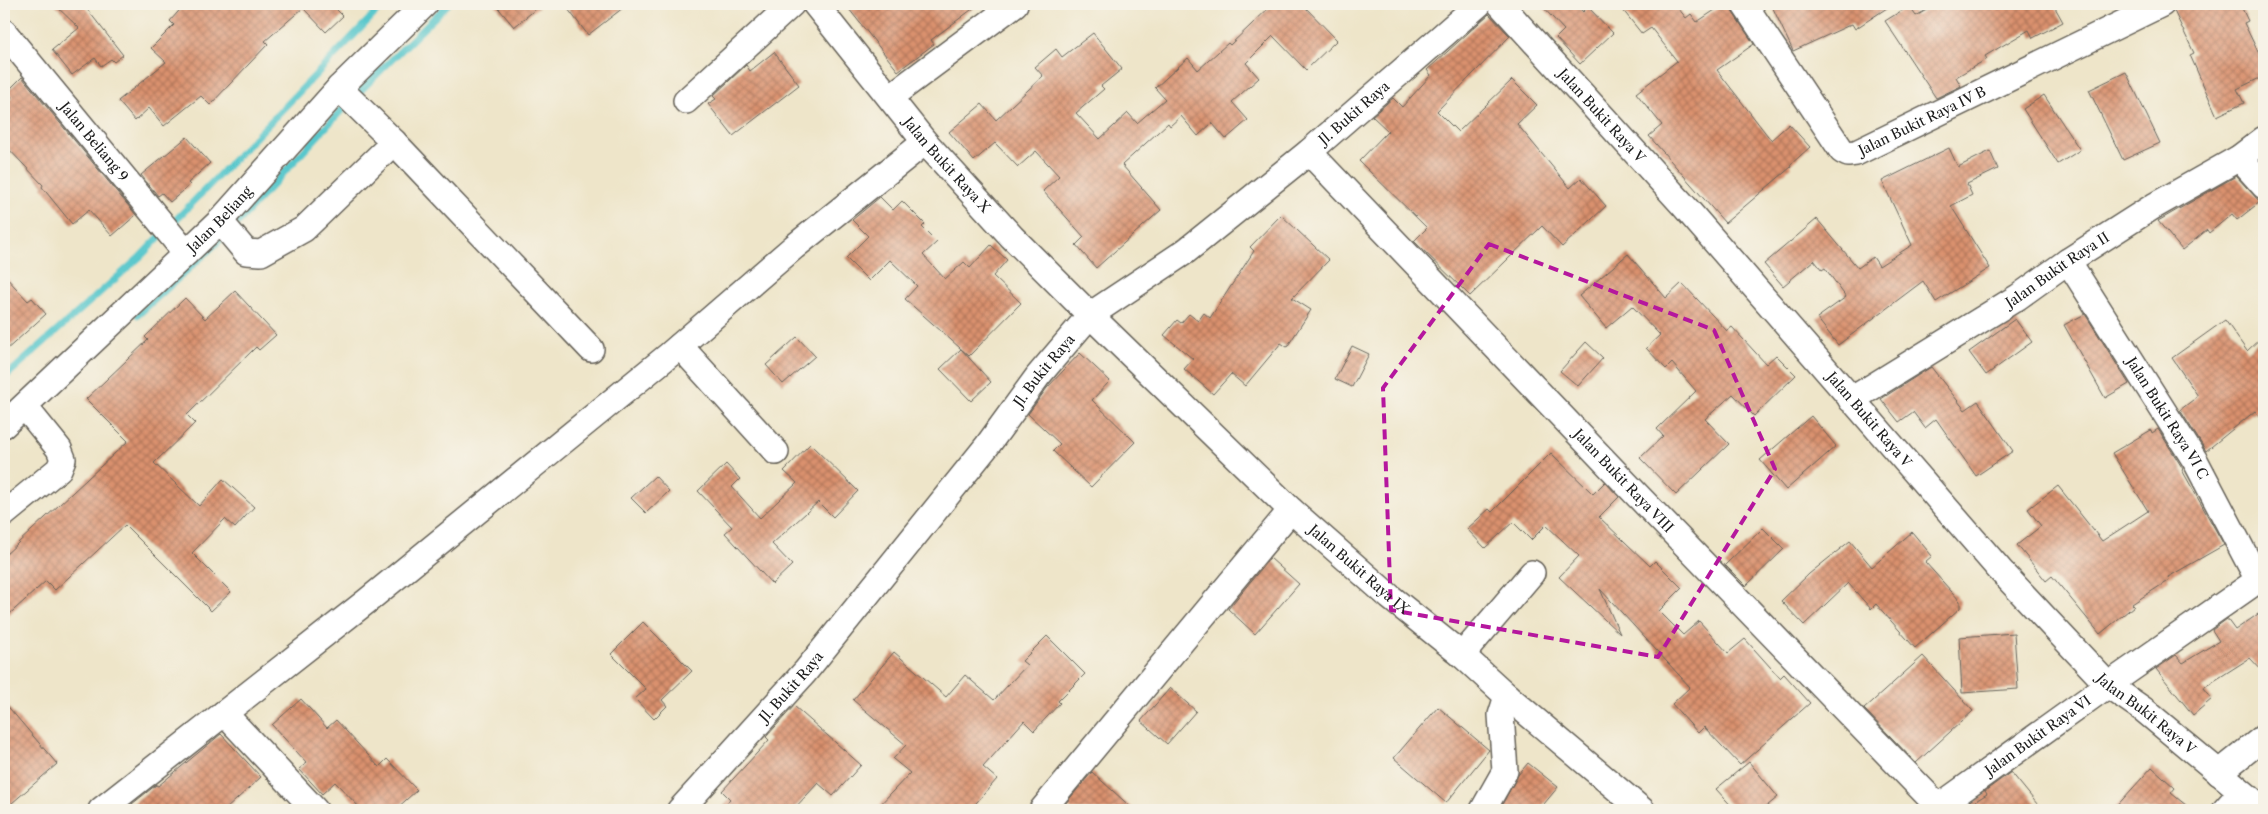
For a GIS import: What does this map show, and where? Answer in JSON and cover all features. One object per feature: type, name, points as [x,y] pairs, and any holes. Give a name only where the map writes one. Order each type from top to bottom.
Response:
[{"type":"street","name":"Jalan Beliang","points":[[4,425],[220,222],[339,88],[425,4]]},
{"type":"street","points":[[686,101],[792,4]]},
{"type":"street","points":[[890,97],[1015,4]]},
{"type":"street","name":"Jl. Bukit Raya","points":[[680,810],[805,672],[987,446],[1038,376],[1090,315],[1186,251],[1309,152],[1478,4]]},
{"type":"street","name":"Jalan Bukit Raya V","points":[[1500,4],[1684,206],[2000,570],[2108,685],[2144,710],[2264,810]]},
{"type":"street","name":"Jalan Bukit Raya IV B","points":[[1744,4],[1842,151],[1848,154],[1856,154],[2162,4]]},
{"type":"street","name":"Jalan Bukit Raya X","points":[[818,5],[925,142],[1012,237],[1090,315]]},
{"type":"street","name":"Jalan Beliang 9","points":[[4,32],[186,252]]},
{"type":"street","points":[[339,88],[394,142],[591,349]]},
{"type":"street","name":"Jalan Bukit Raya II","points":[[1851,400],[2018,297],[2068,261],[2154,206],[2238,158],[2264,139]]},
{"type":"street","points":[[220,222],[246,252],[260,253],[269,250],[304,229],[394,142]]},
{"type":"street","points":[[101,810],[367,600],[680,346],[794,247],[925,142]]},
{"type":"street","name":"Jalan Bukit Raya VIII","points":[[1309,152],[1937,808]]},
{"type":"street","points":[[2238,158],[2264,186]]},
{"type":"street","name":"Jalan Bukit Raya VI C","points":[[2068,261],[2196,462],[2261,578]]},
{"type":"street","name":"Jalan Bukit Raya IX","points":[[1090,315],[1291,510],[1390,597],[1462,655],[1642,810]]},
{"type":"street","points":[[680,346],[776,452]]},
{"type":"street","points":[[4,514],[59,469],[63,459],[60,449],[25,407]]},
{"type":"street","points":[[1042,810],[1291,510]]},
{"type":"street","points":[[1462,655],[1532,573]]},
{"type":"street","name":"Jalan Bukit Raya VI","points":[[1937,808],[2261,578]]},
{"type":"street","points":[[1483,810],[1505,771],[1501,715],[1508,696]]},
{"type":"street","points":[[224,712],[315,810]]},
{"type":"street","points":[[2219,773],[2264,737]]},
{"type":"street","points":[[2225,810],[2241,792]]},
{"type":"highlighted area","points":[[1489,244],[1714,330],[1775,469],[1658,657],[1391,610],[1383,388]]},
{"type":"building","points":[[54,4],[83,4],[123,55],[114,62],[111,59],[101,66],[95,58],[72,75],[52,50],[79,28]]},
{"type":"building","points":[[185,4],[331,4],[343,16],[326,32],[303,8],[265,41],[268,44],[210,105],[201,96],[164,126],[149,108],[135,121],[118,101],[166,62],[151,48],[174,25],[170,21]]},
{"type":"building","points":[[495,4],[542,4],[514,27]]},
{"type":"building","points":[[564,4],[628,4],[588,35]]},
{"type":"building","points":[[845,4],[979,4],[931,40],[934,44],[898,71]]},
{"type":"building","points":[[1273,4],[1302,4],[1337,40],[1306,70],[1273,36],[1246,63],[1259,78],[1232,102],[1248,120],[1226,139],[1212,123],[1198,136],[1181,116],[1170,126],[1168,123],[1122,165],[1161,210],[1096,268],[1076,245],[1084,237],[1043,191],[1059,176],[1036,151],[1018,167],[995,143],[974,161],[949,132],[982,104],[996,120],[1043,76],[1035,67],[1056,49],[1062,57],[1093,33],[1122,69],[1101,86],[1104,89],[1076,113],[1100,139],[1128,113],[1137,123],[1165,99],[1155,88],[1188,58],[1198,70],[1228,43],[1230,45]]},
{"type":"building","points":[[1540,4],[1576,4],[1583,12],[1588,7],[1613,33],[1580,64],[1556,38],[1564,30]]},
{"type":"building","points":[[1618,4],[1675,4],[1686,18],[1691,14],[1697,22],[1724,4],[1727,4],[1754,44],[1717,70],[1771,140],[1789,124],[1810,147],[1790,165],[1791,167],[1725,223],[1649,136],[1662,125],[1636,93],[1677,61],[1651,28],[1642,34]]},
{"type":"building","points":[[1771,4],[1893,4],[1855,29],[1852,24],[1793,51]]},
{"type":"building","points":[[1937,4],[2053,4],[2063,22],[2033,38],[2029,30],[1985,56],[1987,59],[1956,77],[1961,86],[1936,98],[1885,21],[1909,6],[1916,16]]},
{"type":"building","points":[[2176,4],[2240,4],[2248,21],[2244,23],[2259,54],[2264,51],[2264,76],[2237,89],[2244,103],[2217,116],[2190,55],[2194,53],[2174,11]]},
{"type":"building","points":[[1489,14],[1510,36],[1437,111],[1458,132],[1512,80],[1537,105],[1517,124],[1570,188],[1581,178],[1606,206],[1562,247],[1542,226],[1470,296],[1414,241],[1427,228],[1359,161],[1388,131],[1372,116],[1393,98],[1402,107],[1431,75],[1427,70]]},
{"type":"building","points":[[774,52],[799,85],[733,136],[708,104],[716,99],[713,96],[746,65],[750,71]]},
{"type":"building","points":[[2126,72],[2160,143],[2123,160],[2089,90]]},
{"type":"building","points":[[22,77],[136,215],[112,236],[89,210],[72,224],[42,187],[43,185],[4,144],[4,105],[12,97],[7,92]]},
{"type":"building","points":[[2044,95],[2080,150],[2058,164],[2023,109]]},
{"type":"building","points":[[187,137],[210,163],[188,183],[190,185],[170,202],[162,193],[158,196],[141,175]]},
{"type":"building","points":[[1949,148],[1958,167],[1990,151],[1998,169],[1967,184],[1972,195],[1951,206],[1990,268],[1936,302],[1923,281],[1838,345],[1817,318],[1846,297],[1825,268],[1822,270],[1814,260],[1783,286],[1764,264],[1817,219],[1858,268],[1873,257],[1879,266],[1912,245],[1882,181]]},
{"type":"building","points":[[2236,176],[2260,202],[2237,220],[2232,214],[2209,233],[2207,230],[2182,250],[2158,221]]},
{"type":"building","points":[[880,197],[893,210],[902,201],[925,224],[922,227],[937,242],[923,255],[945,279],[964,262],[970,268],[991,245],[1007,260],[993,276],[1021,303],[969,356],[905,299],[917,286],[890,260],[869,281],[846,258],[868,236],[852,220]]},
{"type":"building","points":[[1281,215],[1329,260],[1292,298],[1311,310],[1287,347],[1281,343],[1245,386],[1231,374],[1213,394],[1184,369],[1193,359],[1164,335],[1177,320],[1181,323],[1189,314],[1198,321],[1204,313],[1210,318],[1254,251],[1250,247]]},
{"type":"building","points":[[1628,254],[1666,298],[1682,283],[1727,331],[1732,327],[1766,364],[1776,355],[1796,375],[1754,416],[1733,394],[1705,419],[1729,444],[1676,495],[1640,458],[1663,436],[1657,429],[1696,391],[1672,363],[1666,369],[1646,348],[1660,335],[1632,306],[1606,328],[1579,296]]},
{"type":"building","points":[[4,275],[28,301],[32,298],[46,314],[4,352]]},
{"type":"building","points":[[235,291],[276,335],[259,350],[256,347],[187,415],[195,423],[154,463],[199,506],[223,479],[254,507],[235,528],[225,519],[192,553],[231,592],[211,611],[125,525],[55,590],[46,581],[4,619],[4,556],[128,441],[86,399],[148,340],[145,337],[185,298],[205,319]]},
{"type":"building","points":[[2085,314],[2129,384],[2105,398],[2064,325]]},
{"type":"building","points":[[2015,319],[2032,342],[1986,375],[1969,352]]},
{"type":"building","points":[[2225,320],[2247,351],[2264,335],[2264,422],[2255,411],[2206,451],[2180,410],[2198,396],[2172,358]]},
{"type":"building","points":[[797,337],[815,356],[783,384],[766,365]]},
{"type":"building","points":[[1586,342],[1603,358],[1578,386],[1560,371]]},
{"type":"building","points":[[1352,346],[1369,354],[1352,387],[1335,379]]},
{"type":"building","points":[[961,349],[991,382],[971,401],[940,369]]},
{"type":"building","points":[[1080,353],[1110,381],[1092,400],[1135,442],[1091,487],[1053,451],[1060,444],[1028,414],[1047,388]]},
{"type":"building","points":[[1931,367],[1965,410],[1978,401],[2013,451],[1976,476],[1936,419],[1925,428],[1913,412],[1899,422],[1881,399]]},
{"type":"building","points":[[1811,416],[1836,446],[1786,490],[1760,460]]},
{"type":"building","points":[[2158,429],[2183,469],[2224,545],[2168,577],[2169,580],[2132,604],[2134,606],[2100,634],[2052,576],[2046,581],[2017,545],[2041,526],[2028,509],[2058,486],[2102,541],[2148,511],[2112,453],[2151,430],[2152,433]]},
{"type":"building","points":[[810,444],[858,491],[833,517],[818,502],[772,544],[792,565],[772,584],[725,533],[732,527],[698,491],[726,464],[740,479],[732,487],[760,518],[797,483],[784,471]]},
{"type":"building","points":[[1551,453],[1593,494],[1605,482],[1619,497],[1599,517],[1650,566],[1655,561],[1682,588],[1659,611],[1683,635],[1699,621],[1728,653],[1745,639],[1780,678],[1784,674],[1810,703],[1740,765],[1704,727],[1698,733],[1672,704],[1690,687],[1600,589],[1620,634],[1559,577],[1579,556],[1546,525],[1531,540],[1513,522],[1485,548],[1467,529],[1489,509],[1492,512]]},
{"type":"building","points":[[655,476],[669,491],[646,513],[631,498]]},
{"type":"building","points":[[1763,528],[1784,549],[1746,586],[1725,565]]},
{"type":"building","points":[[1912,532],[1932,556],[1925,562],[1960,601],[1960,608],[1915,648],[1876,604],[1871,609],[1848,583],[1804,625],[1781,601],[1809,574],[1850,541],[1872,567]]},
{"type":"building","points":[[1270,558],[1299,584],[1255,634],[1228,609]]},
{"type":"building","points":[[2264,610],[2264,673],[2250,658],[2203,688],[2212,699],[2193,715],[2156,669],[2176,655],[2183,663],[2219,641],[2212,630],[2227,619],[2235,630]]},
{"type":"building","points":[[643,622],[692,671],[662,700],[667,706],[654,719],[635,699],[646,689],[611,654]]},
{"type":"building","points":[[2014,633],[2018,689],[1962,693],[1959,637]]},
{"type":"building","points":[[1047,636],[1085,674],[1058,701],[1060,703],[1034,731],[1024,721],[983,767],[997,779],[970,810],[875,810],[910,773],[893,759],[906,745],[853,700],[894,652],[946,697],[965,675],[994,700],[1027,665],[1022,661]]},
{"type":"building","points":[[1923,656],[1973,711],[1916,763],[1864,709]]},
{"type":"building","points":[[1170,688],[1196,711],[1167,744],[1141,721]]},
{"type":"building","points":[[301,699],[327,728],[336,720],[379,767],[387,759],[417,790],[395,810],[362,810],[335,782],[322,794],[299,769],[307,763],[272,725]]},
{"type":"building","points":[[4,702],[57,764],[4,810]]},
{"type":"building","points":[[794,706],[861,765],[833,796],[818,783],[793,810],[720,810],[730,799],[722,791],[769,740],[766,737]]},
{"type":"building","points":[[1438,707],[1489,750],[1446,803],[1394,758]]},
{"type":"building","points":[[221,734],[261,777],[225,810],[137,810],[132,804],[156,785],[158,786]]},
{"type":"building","points":[[1749,762],[1778,797],[1762,810],[1735,810],[1716,789]]},
{"type":"building","points":[[1528,763],[1558,787],[1539,810],[1499,810],[1518,775]]},
{"type":"building","points":[[2152,767],[2175,788],[2171,793],[2192,810],[2113,810]]},
{"type":"building","points":[[1092,772],[1134,810],[1072,810],[1065,804]]},
{"type":"building","points":[[2011,772],[2042,810],[1961,810],[1987,794],[1985,791]]},
{"type":"waterway","points":[[4,378],[140,257],[384,4]]},
{"type":"waterway","points":[[138,315],[229,232],[351,100],[448,4]]}]
